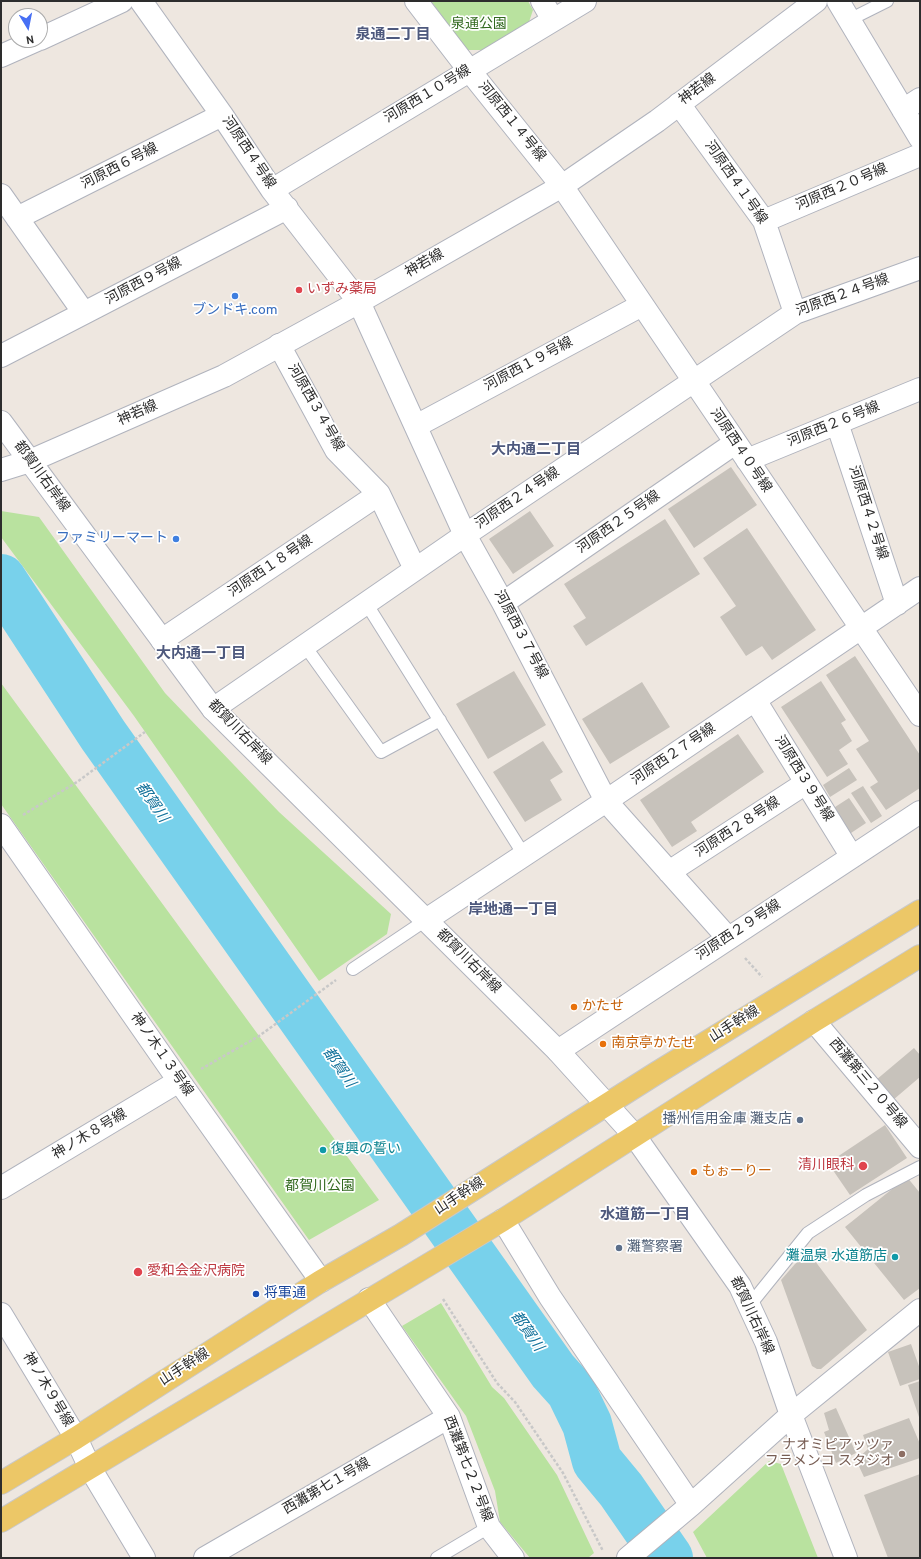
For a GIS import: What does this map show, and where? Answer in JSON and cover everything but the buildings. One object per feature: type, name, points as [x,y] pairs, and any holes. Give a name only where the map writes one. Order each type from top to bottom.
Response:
[{"type":"main road","name":"山手幹線","points":[[1,1483],[76,1438],[321,1281],[401,1235],[605,1105],[920,911]]},
{"type":"main road","points":[[1,1521],[502,1220],[814,1021],[920,956]]},
{"type":"street","points":[[48,34],[122,1]]},
{"type":"street","name":"河原西４号線","points":[[141,1],[222,115],[272,190],[359,302]]},
{"type":"street","name":"河原西１４号線","points":[[416,1],[562,186]]},
{"type":"street","points":[[542,1],[553,20]]},
{"type":"street","name":"河原西１０号線","points":[[272,190],[585,1]]},
{"type":"street","name":"神若線","points":[[1,470],[30,461],[224,376],[359,302],[562,186],[679,104],[816,1]]},
{"type":"street","points":[[838,1],[849,20],[911,104],[920,138]]},
{"type":"street","points":[[1,56],[19,48]]},
{"type":"street","name":"河原西４１号線","points":[[679,104],[764,221],[794,313]]},
{"type":"street","name":"河原西６号線","points":[[18,218],[222,115]]},
{"type":"street","name":"河原西２０号線","points":[[764,221],[920,155]]},
{"type":"street","name":"河原西４０号線","points":[[562,186],[861,629],[914,692],[920,715]]},
{"type":"street","points":[[1,195],[84,313]]},
{"type":"street","name":"河原西９号線","points":[[1,356],[287,208]]},
{"type":"street","name":"河原西２４号線","points":[[213,709],[415,569],[794,313],[920,268]]},
{"type":"street","name":"河原西３７号線","points":[[359,302],[465,535],[503,603],[606,801],[728,938]]},
{"type":"street","name":"河原西１９号線","points":[[416,426],[642,305]]},
{"type":"street","name":"河原西３４号線","points":[[280,345],[336,450],[380,494],[415,569]]},
{"type":"street","name":"河原西２６号線","points":[[741,452],[837,423],[920,389]]},
{"type":"street","name":"都賀川右岸線","points":[[1,422],[213,709],[558,1051],[605,1105],[634,1135],[740,1286],[766,1342],[791,1414],[846,1558]]},
{"type":"street","name":"河原西４２号線","points":[[837,423],[897,604]]},
{"type":"street","name":"河原西２５号線","points":[[503,603],[741,452]]},
{"type":"street","name":"河原西１８号線","points":[[162,640],[380,494]]},
{"type":"street","name":"河原西２７号線","points":[[426,920],[606,801],[920,588]]},
{"type":"street","name":"河原西３９号線","points":[[755,700],[852,857]]},
{"type":"street","name":"河原西２８号線","points":[[669,872],[806,783]]},
{"type":"street","name":"河原西２９号線","points":[[558,1051],[920,812]]},
{"type":"street","name":"神ノ木１３号線","points":[[2,826],[179,1081],[321,1281]]},
{"type":"street","name":"西灘第三２０号線","points":[[814,1021],[920,1147]]},
{"type":"street","name":"神ノ木８号線","points":[[1,1188],[179,1081]]},
{"type":"street","points":[[502,1220],[550,1297],[687,1508]]},
{"type":"street","name":"西灘第七２２号線","points":[[369,1299],[449,1417],[489,1527],[513,1558]]},
{"type":"street","points":[[628,1558],[687,1508],[791,1414],[920,1310]]},
{"type":"street","name":"神ノ木９号線","points":[[1,1314],[76,1438],[90,1468],[144,1558]]},
{"type":"street","name":"西灘第七１号線","points":[[205,1558],[449,1417]]},
{"type":"lane","points":[[849,20],[887,1]]},
{"type":"lane","points":[[366,603],[524,855]]},
{"type":"lane","points":[[305,646],[381,752],[440,720]]},
{"type":"lane","points":[[353,969],[426,920]]},
{"type":"lane","points":[[749,1306],[808,1233],[866,1195],[920,1167]]},
{"type":"lane","points":[[437,1558],[489,1527]]},
{"type":"path","points":[[2,826],[77,782],[145,732]]},
{"type":"path","points":[[179,1081],[259,1036],[329,984]]},
{"type":"path","points":[[443,1299],[497,1382],[515,1402],[563,1473],[603,1551]]},
{"type":"green space","name":"泉通公園","points":[[431,1],[528,1],[533,10],[529,22],[485,50],[467,50]]},
{"type":"green space","points":[[1,511],[39,517],[165,693],[279,812],[391,914],[387,934],[319,981],[134,716],[1,537]]},
{"type":"green space","name":"都賀川公園","points":[[1,683],[379,1200],[309,1240],[1,804]]},
{"type":"green space","points":[[441,1303],[492,1387],[504,1398],[557,1475],[594,1553],[588,1558],[530,1558],[500,1522],[495,1491],[466,1416],[402,1326]]},
{"type":"green space","points":[[769,1461],[781,1464],[818,1558],[707,1558],[693,1532]]},
{"type":"waterway","name":"都賀川","points":[[1,579],[103,735],[553,1371],[571,1391],[587,1424],[597,1461],[621,1490],[668,1558]]},
{"type":"place","name":"いずみ薬局","points":[[299,290]]},
{"type":"place","name":"ブンドキ.com","points":[[235,296]]},
{"type":"place","name":"ファミリーマート","points":[[176,539]]},
{"type":"place","name":"かたせ","points":[[574,1007]]},
{"type":"place","name":"南京亭かたせ","points":[[603,1044]]},
{"type":"place","name":"播州信用金庫 灘支店","points":[[800,1120]]},
{"type":"place","name":"復興の誓い","points":[[323,1150]]},
{"type":"place","name":"清川眼科","points":[[863,1166]]},
{"type":"place","name":"もぉーりー","points":[[694,1172]]},
{"type":"place","name":"灘警察署","points":[[619,1248]]},
{"type":"place","name":"灘温泉 水道筋店","points":[[895,1257]]},
{"type":"place","name":"愛和会金沢病院","points":[[138,1272]]},
{"type":"place","name":"将軍通","points":[[256,1294]]},
{"type":"place","name":"ナオミピアッツァ フラメンコ スタジオ","points":[[902,1454]]},
{"type":"district","name":"泉通二丁目","points":[[393,36]]},
{"type":"district","name":"大内通二丁目","points":[[536,451]]},
{"type":"district","name":"大内通一丁目","points":[[201,655]]},
{"type":"district","name":"岸地通一丁目","points":[[513,911]]},
{"type":"district","name":"水道筋一丁目","points":[[645,1216]]}]
